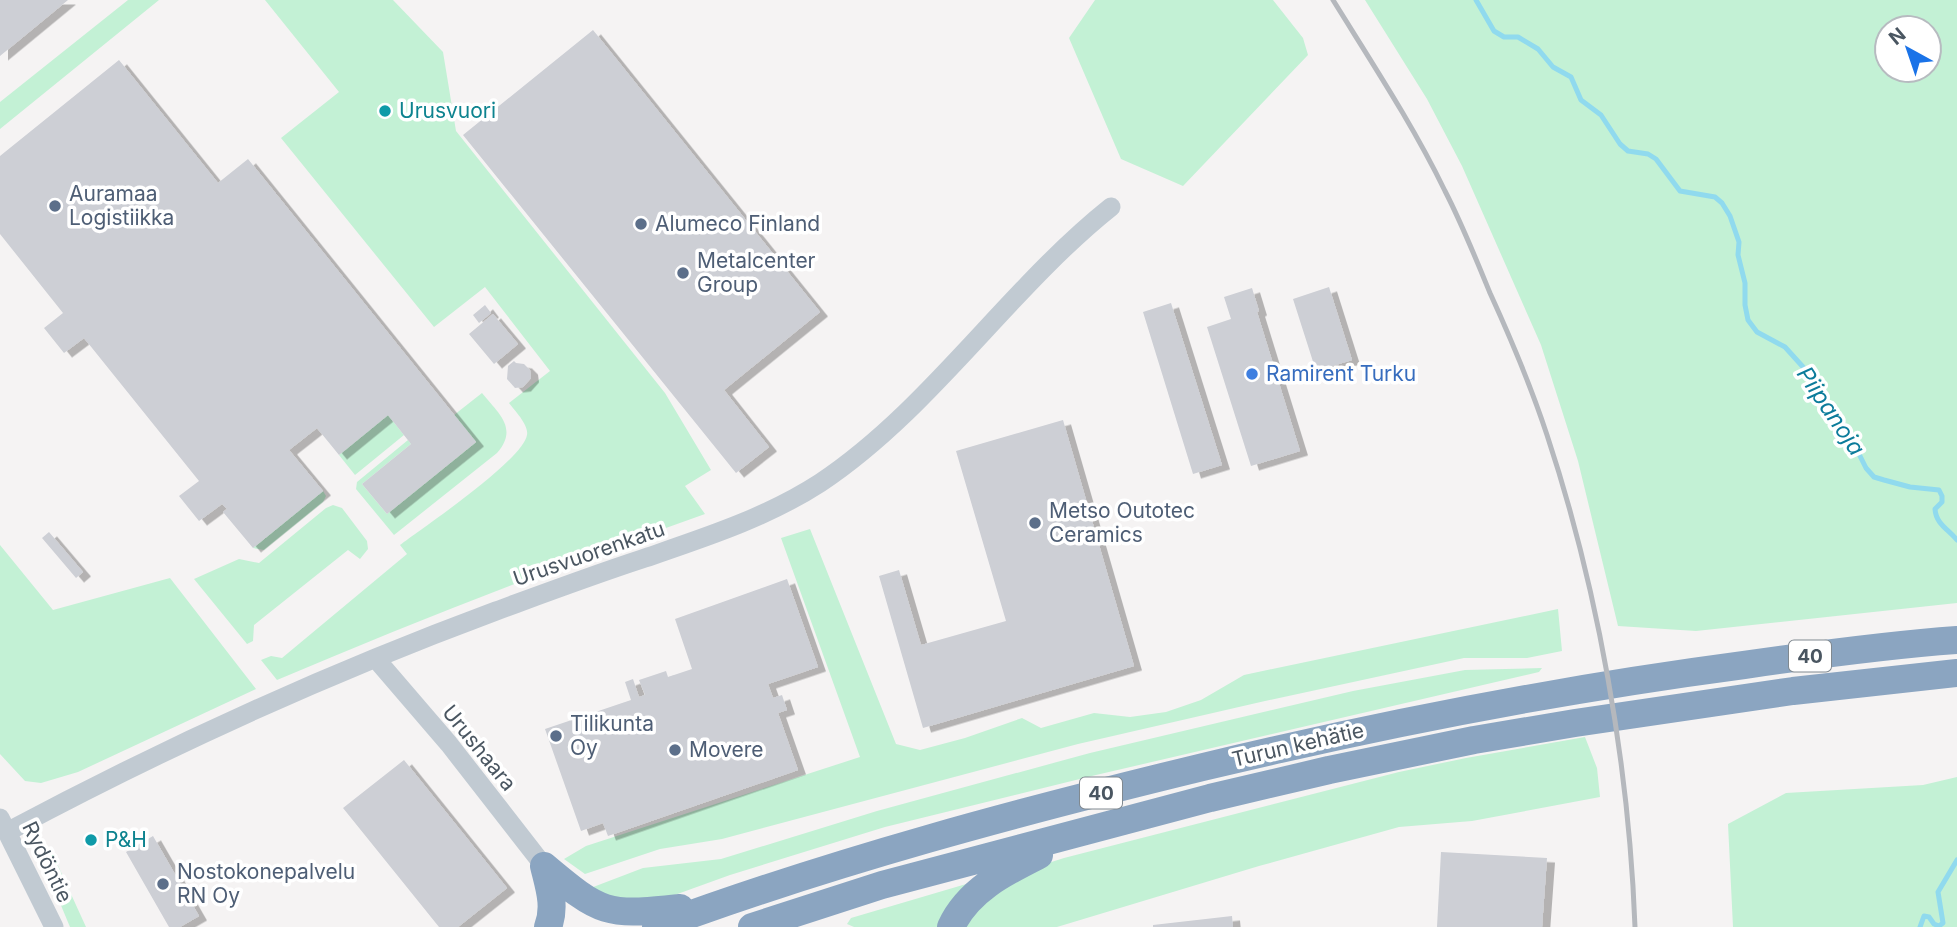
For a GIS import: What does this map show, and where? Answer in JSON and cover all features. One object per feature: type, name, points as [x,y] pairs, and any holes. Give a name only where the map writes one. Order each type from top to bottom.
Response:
[{"type":"highway","name":"Turun kehätie","points":[[656,927],[841,863],[1141,782],[1311,741],[1556,693],[1664,675],[1957,640]]},
{"type":"highway","name":"Turun kehätie","points":[[759,924],[882,885],[1329,770],[1474,740],[1575,723],[1793,691],[1957,673]]},
{"type":"highway","points":[[951,927],[964,906],[992,881],[1093,829]]},
{"type":"highway","points":[[544,866],[581,897],[597,907],[618,913],[718,904]]},
{"type":"highway","points":[[544,866],[553,914],[548,927]]},
{"type":"highway","points":[[759,924],[808,927]]},
{"type":"street","name":"Urusvuorenkatu","points":[[4,825],[280,699],[376,659],[493,612],[748,521],[779,507],[822,482],[898,419],[1077,234],[1111,207]]},
{"type":"street","name":"Urushaara","points":[[376,659],[449,744],[544,866]]},
{"type":"street","name":"Rydöntie","points":[[4,825],[54,927]]},
{"type":"green space","points":[[128,0],[159,0],[0,129],[0,102]]},
{"type":"green space","points":[[265,0],[393,0],[443,52],[456,131],[665,393],[711,470],[685,486],[705,514],[490,594],[277,680],[261,660],[271,656],[282,658],[407,554],[400,545],[450,509],[509,460],[521,446],[527,431],[509,403],[550,371],[485,287],[434,327],[281,138],[339,92]]},
{"type":"green space","points":[[1095,0],[1273,0],[1303,38],[1308,55],[1183,186],[1121,159],[1069,38]]},
{"type":"green space","points":[[1365,0],[1957,0],[1957,603],[1696,631],[1618,626],[1578,461],[1541,345],[1462,166],[1427,99]]},
{"type":"green space","points":[[482,393],[504,421],[506,436],[503,444],[497,453],[394,535],[356,489],[357,482],[408,440],[411,444],[362,484],[387,514],[476,442],[454,415]]},
{"type":"green space","points":[[388,415],[404,435],[355,475],[339,455]]},
{"type":"green space","points":[[323,491],[326,496],[323,502],[264,550],[253,548]]},
{"type":"green space","points":[[333,505],[342,508],[367,541],[368,549],[360,559],[348,550],[254,625],[253,641],[247,644],[194,579],[239,559],[259,563]]},
{"type":"green space","points":[[810,529],[896,744],[920,750],[1022,718],[1041,728],[1094,713],[1130,717],[1166,712],[1201,700],[1244,675],[1558,609],[1562,651],[1527,658],[1464,658],[1265,701],[1078,744],[722,839],[660,849],[585,874],[564,859],[586,846],[860,757],[781,538]]},
{"type":"green space","points":[[0,545],[53,610],[170,578],[256,689],[78,772],[41,783],[25,781],[0,754]]},
{"type":"green space","points":[[1542,668],[1539,672],[885,827],[730,875],[647,905],[638,905],[588,889],[643,868],[721,859],[877,811],[1090,753],[1353,691],[1465,670]]},
{"type":"green space","points":[[1585,737],[1597,768],[1600,797],[1472,821],[1399,827],[1057,927],[962,927],[977,906],[1039,866],[1064,858],[1399,772]]},
{"type":"green space","points":[[1957,777],[1957,927],[1733,927],[1728,824],[1786,793],[1923,785]]},
{"type":"green space","points":[[50,848],[86,927],[70,927],[52,879]]},
{"type":"green space","points":[[973,882],[942,927],[854,927],[847,924],[851,918]]},
{"type":"building","points":[[0,0],[68,0],[0,56]]},
{"type":"building","points":[[593,30],[820,312],[724,390],[769,447],[736,473],[463,135]]},
{"type":"building","points":[[119,60],[218,183],[248,159],[476,442],[387,514],[362,484],[411,444],[388,415],[339,455],[317,428],[289,450],[323,491],[253,548],[223,512],[227,509],[222,504],[199,521],[179,496],[199,481],[84,338],[64,353],[44,328],[63,313],[0,234],[0,156]]},
{"type":"building","points":[[1329,287],[1352,360],[1316,371],[1293,299]]},
{"type":"building","points":[[1252,288],[1300,451],[1251,466],[1207,327],[1231,319],[1224,297]]},
{"type":"building","points":[[1171,303],[1222,465],[1193,474],[1143,312]]},
{"type":"building","points":[[485,305],[491,313],[479,323],[473,315]]},
{"type":"building","points":[[493,314],[518,344],[494,364],[469,334]]},
{"type":"building","points":[[514,361],[524,364],[530,370],[531,378],[523,387],[515,388],[507,379],[508,366]]},
{"type":"building","points":[[1063,420],[1134,666],[923,728],[879,576],[899,570],[921,645],[1006,621],[956,451]]},
{"type":"building","points":[[49,532],[83,572],[76,578],[42,538]]},
{"type":"building","points":[[787,579],[818,667],[768,684],[773,698],[782,695],[787,710],[778,713],[798,770],[608,836],[603,823],[581,831],[545,729],[631,700],[625,682],[633,679],[639,697],[645,695],[639,680],[666,671],[668,677],[692,669],[675,619]]},
{"type":"building","points":[[404,760],[507,888],[458,927],[439,927],[343,808]]},
{"type":"building","points":[[153,836],[199,916],[180,927],[169,927],[126,852]]},
{"type":"building","points":[[1441,852],[1547,858],[1542,927],[1437,927]]},
{"type":"building","points":[[1232,916],[1233,927],[1153,927],[1153,925]]},
{"type":"waterway","name":"Piipanoja","points":[[1476,0],[1494,31],[1504,37],[1518,37],[1538,49],[1553,67],[1571,77],[1581,100],[1601,115],[1620,144],[1628,151],[1648,154],[1656,159],[1680,191],[1715,197],[1722,203],[1730,216],[1739,242],[1738,255],[1745,283],[1748,320],[1757,332],[1785,347],[1813,378],[1874,477],[1910,487],[1939,490],[1942,502],[1935,509],[1936,514],[1940,523],[1957,540]]},
{"type":"waterway","name":"Piipanoja","points":[[1920,927],[1924,916],[1939,926],[1943,923],[1938,892],[1957,860]]},
{"type":"railway","points":[[1333,0],[1433,166],[1469,242],[1547,435],[1581,554],[1608,678],[1626,803],[1635,927]]},
{"type":"place","name":"Urusvuori","points":[[385,111]]},
{"type":"place","name":"Auramaa Logistiikka","points":[[55,206]]},
{"type":"place","name":"Alumeco Finland","points":[[641,224]]},
{"type":"place","name":"Metalcenter Group","points":[[683,273]]},
{"type":"place","name":"Ramirent Turku","points":[[1252,374]]},
{"type":"place","name":"Metso Outotec Ceramics","points":[[1035,523]]},
{"type":"place","name":"Tilikunta Oy","points":[[556,736]]},
{"type":"place","name":"Movere","points":[[675,750]]},
{"type":"place","name":"P&H","points":[[91,840]]},
{"type":"place","name":"Nostokonepalvelu RN Oy","points":[[163,884]]}]
